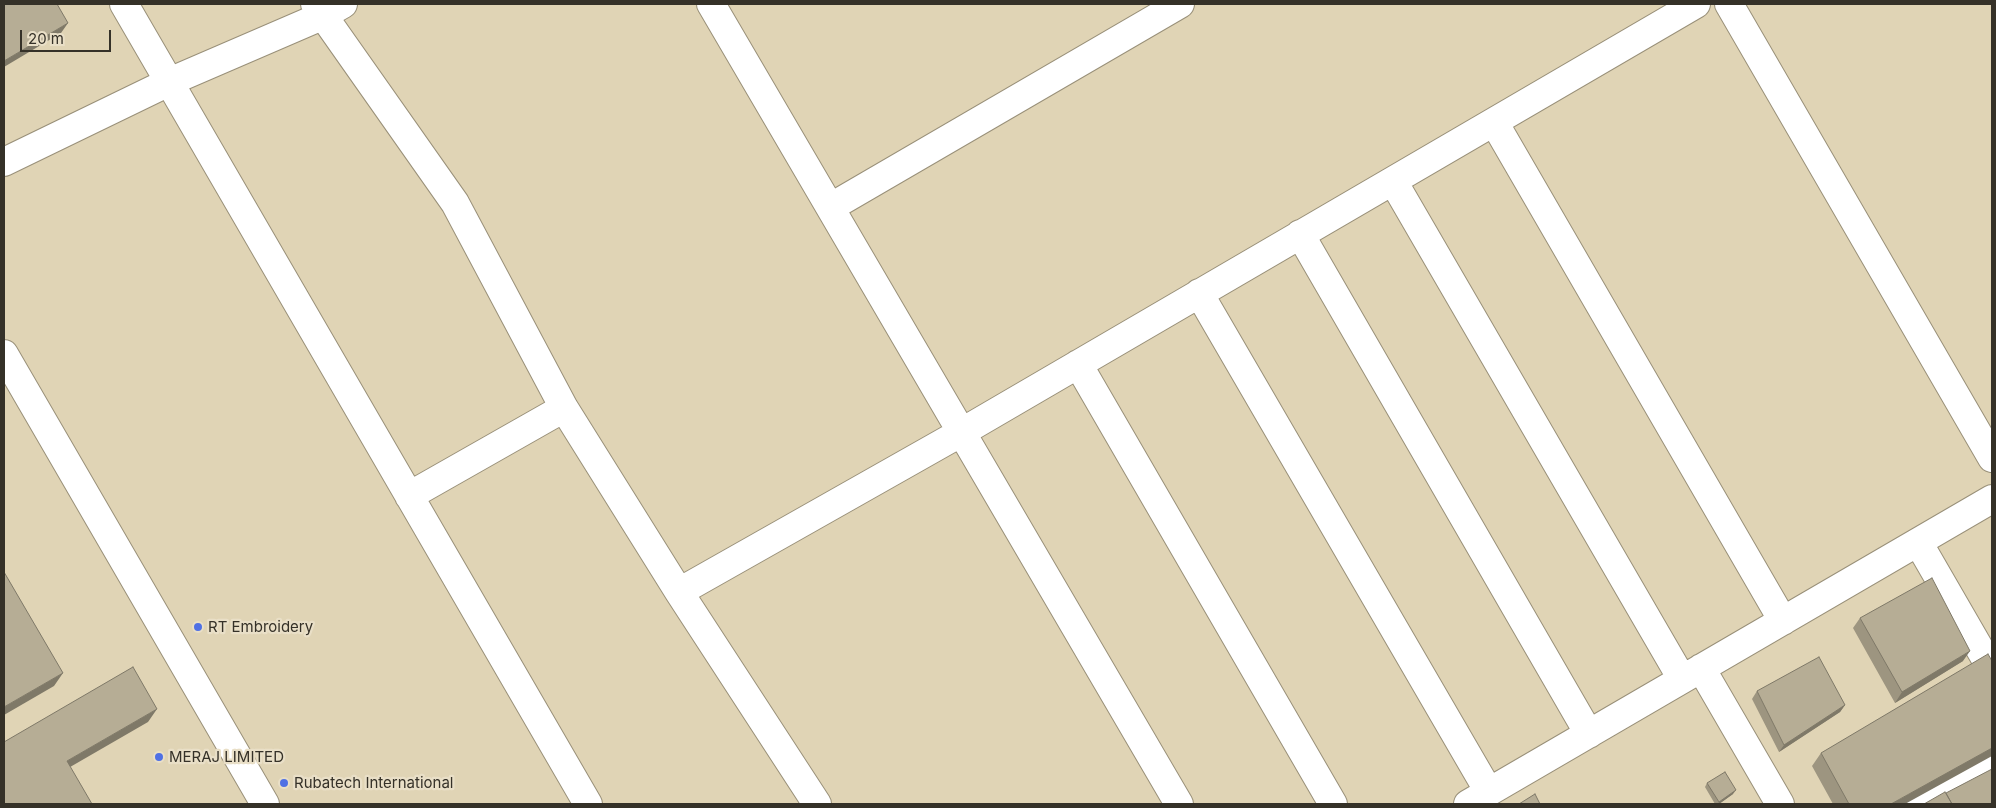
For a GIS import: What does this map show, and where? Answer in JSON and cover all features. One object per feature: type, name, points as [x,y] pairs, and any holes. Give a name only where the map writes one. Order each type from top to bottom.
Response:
[{"type":"street","points":[[124,4],[588,804]]},
{"type":"street","points":[[711,4],[1180,804]]},
{"type":"street","points":[[830,207],[1180,4]]},
{"type":"street","points":[[679,592],[962,432],[1696,4]]},
{"type":"street","points":[[1729,4],[1992,458]]},
{"type":"street","points":[[4,162],[327,8],[455,203],[564,408],[679,592],[817,804]]},
{"type":"street","points":[[1494,122],[1783,621]]},
{"type":"street","points":[[1393,181],[1692,674],[1780,804]]},
{"type":"street","points":[[1300,234],[1589,734]]},
{"type":"street","points":[[1199,293],[1479,798],[1992,499]]},
{"type":"street","points":[[4,354],[265,804]]},
{"type":"street","points":[[1078,364],[1333,804]]},
{"type":"street","points":[[409,496],[564,408]]},
{"type":"street","points":[[1918,542],[1992,670]]},
{"type":"street","points":[[1921,804],[1992,765]]},
{"type":"shaded area","points":[[4,4],[1992,4],[1992,804],[4,804]]},
{"type":"building","points":[[4,4],[57,4],[68,23],[4,61]]},
{"type":"building","points":[[4,572],[63,673],[4,707]]},
{"type":"building","points":[[1932,578],[1970,651],[1902,692],[1860,618]]},
{"type":"building","points":[[1988,654],[1992,661],[1992,748],[1891,804],[1849,804],[1821,753]]},
{"type":"building","points":[[1819,657],[1845,705],[1784,745],[1757,691]]},
{"type":"building","points":[[133,667],[157,709],[67,761],[92,804],[4,804],[4,742]]},
{"type":"building","points":[[1992,769],[1992,804],[1952,804],[1946,793]]},
{"type":"building","points":[[1725,772],[1736,790],[1719,802],[1707,783]]},
{"type":"building","points":[[1945,792],[1952,804],[1924,804]]},
{"type":"building","points":[[1535,794],[1540,804],[1519,804]]},
{"type":"place","name":"RT Embroidery","points":[[198,627]]},
{"type":"place","name":"MERAJ LIMITED","points":[[159,757]]},
{"type":"place","name":"Rubatech International","points":[[284,783]]}]
